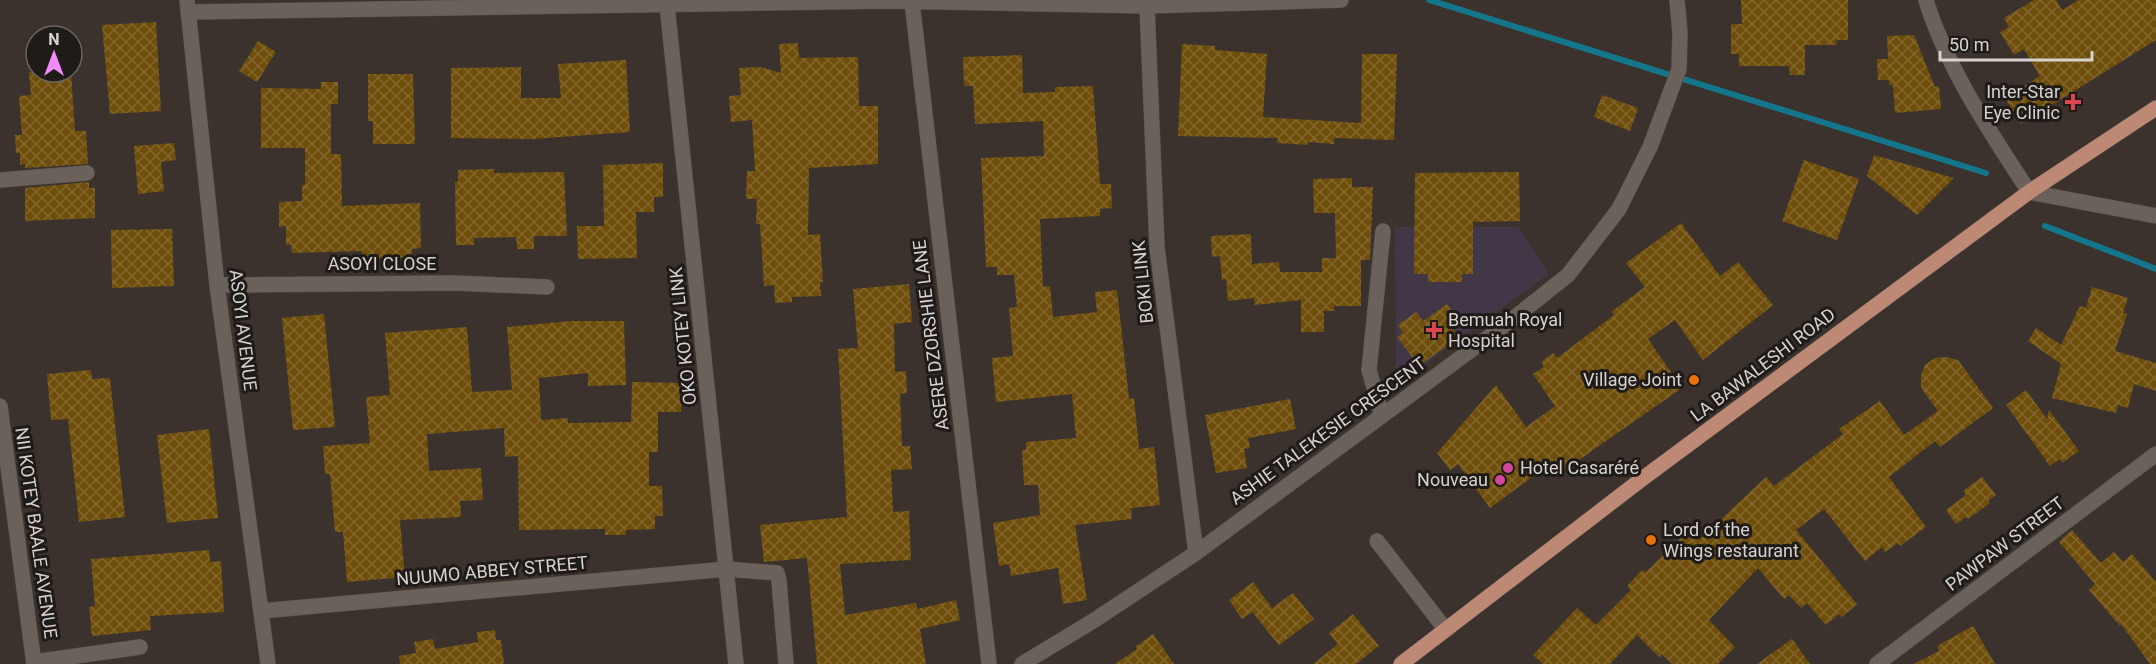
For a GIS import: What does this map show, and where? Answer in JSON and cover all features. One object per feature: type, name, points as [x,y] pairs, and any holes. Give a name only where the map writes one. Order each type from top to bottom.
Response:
[{"type":"main road","name":"LA BAWALESHI ROAD","points":[[1401,664],[1642,479],[2029,192],[2156,108]]},
{"type":"street","points":[[187,6],[667,5],[890,1],[1147,6],[1341,0]]},
{"type":"street","name":"ASHIE TALEKESIE CRESCENT","points":[[1022,664],[1093,621],[1196,553],[1568,275],[1619,209],[1650,147],[1679,69],[1680,33],[1677,0]]},
{"type":"street","points":[[1926,0],[1935,28],[1977,110],[2029,192],[2156,216]]},
{"type":"street","name":"ASERE DZORSHIE LANE","points":[[912,2],[989,664]]},
{"type":"street","name":"OKO KOTEY LINK","points":[[667,5],[736,664]]},
{"type":"street","name":"ASOYI AVENUE","points":[[187,6],[218,285],[268,664]]},
{"type":"street","name":"BOKI LINK","points":[[1147,6],[1157,247],[1196,553]]},
{"type":"street","points":[[0,180],[87,173]]},
{"type":"street","points":[[1382,416],[1369,370],[1383,231]]},
{"type":"street","name":"ASOYI CLOSE","points":[[218,285],[455,283],[547,287]]},
{"type":"street","name":"NII KOTEY BAALE AVENUE","points":[[0,406],[34,663]]},
{"type":"street","name":"PAWPAW STREET","points":[[1877,664],[2156,454]]},
{"type":"street","points":[[1377,540],[1446,630]]},
{"type":"street","name":"NUUMO ABBEY STREET","points":[[261,611],[727,569],[777,573],[786,664]]},
{"type":"street","points":[[34,663],[140,647]]},
{"type":"shaded area","name":"Bemuah Royal Hospital","points":[[1395,227],[1519,227],[1549,274],[1396,386]]},
{"type":"building","points":[[1741,0],[1848,0],[1848,40],[1836,40],[1837,45],[1805,45],[1805,75],[1790,75],[1789,66],[1739,66],[1739,54],[1731,54],[1731,24],[1742,24]]},
{"type":"building","points":[[2034,0],[2056,0],[2062,10],[2079,0],[2156,0],[2156,40],[2021,124],[2005,98],[2040,76],[2024,49],[2014,55],[2000,32],[2009,27],[2004,18]]},
{"type":"building","points":[[156,22],[161,111],[110,114],[102,25]]},
{"type":"building","points":[[1914,35],[1935,87],[1939,86],[1941,109],[1895,113],[1893,85],[1889,85],[1889,80],[1878,80],[1877,59],[1888,59],[1887,36]]},
{"type":"building","points":[[258,41],[276,52],[257,82],[239,71]]},
{"type":"building","points":[[798,43],[799,58],[858,57],[859,106],[878,106],[878,164],[809,168],[808,235],[820,234],[823,282],[820,282],[821,296],[792,297],[792,302],[775,303],[774,285],[764,286],[760,224],[756,224],[757,199],[746,199],[747,171],[755,171],[752,120],[731,122],[729,96],[741,95],[739,68],[760,67],[781,73],[779,44]]},
{"type":"building","points":[[1182,44],[1215,46],[1215,50],[1267,54],[1263,117],[1361,123],[1362,54],[1397,54],[1394,140],[1334,138],[1334,144],[1308,142],[1307,145],[1277,143],[1278,138],[1178,136]]},
{"type":"building","points":[[1022,55],[1023,93],[1055,92],[1055,87],[1093,86],[1100,184],[1111,184],[1112,208],[1100,209],[1100,216],[1040,219],[1043,287],[1050,286],[1053,317],[1097,312],[1095,292],[1117,290],[1129,399],[1134,398],[1139,449],[1154,447],[1160,505],[1131,508],[1132,519],[1075,525],[1087,600],[1063,604],[1058,568],[1011,576],[1009,564],[999,566],[993,523],[1040,515],[1038,485],[1024,485],[1022,450],[1026,450],[1026,442],[1076,438],[1072,394],[996,402],[992,358],[1013,356],[1009,308],[1017,307],[1014,275],[997,275],[997,267],[986,267],[981,158],[1044,156],[1043,121],[975,124],[973,86],[964,86],[963,57]]},
{"type":"building","points":[[626,60],[630,132],[532,139],[451,138],[451,68],[521,67],[521,98],[561,98],[558,64]]},
{"type":"building","points":[[368,74],[413,74],[415,144],[373,144],[373,121],[368,121]]},
{"type":"building","points":[[321,82],[338,82],[338,104],[331,104],[331,154],[341,154],[342,206],[420,203],[421,248],[412,249],[412,257],[362,259],[362,251],[292,253],[291,245],[286,245],[286,226],[279,227],[279,202],[302,201],[302,185],[305,185],[305,148],[261,148],[261,88],[321,89]]},
{"type":"building","points":[[30,84],[72,84],[75,131],[86,131],[88,164],[25,168],[25,164],[20,165],[20,153],[16,153],[15,135],[22,135],[19,96],[31,95]]},
{"type":"building","points":[[1602,95],[1638,108],[1630,131],[1594,117]]},
{"type":"building","points":[[174,143],[176,160],[161,162],[164,191],[138,194],[134,146]]},
{"type":"building","points":[[1874,155],[1954,178],[1917,215],[1867,176]]},
{"type":"building","points":[[1804,160],[1859,179],[1837,240],[1782,221]]},
{"type":"building","points":[[663,163],[663,197],[654,197],[654,212],[636,212],[637,258],[578,259],[577,226],[604,226],[603,165]]},
{"type":"building","points":[[494,169],[494,173],[564,172],[567,236],[534,236],[534,249],[517,249],[516,237],[474,238],[474,245],[456,245],[455,182],[458,182],[458,170]]},
{"type":"building","points":[[1519,172],[1520,221],[1473,222],[1473,274],[1462,274],[1462,282],[1428,282],[1428,274],[1414,274],[1415,173]]},
{"type":"building","points":[[1352,178],[1352,187],[1373,187],[1370,260],[1361,260],[1361,306],[1334,306],[1334,311],[1324,311],[1324,332],[1301,332],[1301,300],[1255,305],[1254,298],[1228,301],[1226,279],[1222,280],[1220,256],[1212,257],[1211,236],[1251,234],[1252,264],[1279,262],[1280,272],[1322,272],[1322,258],[1336,258],[1335,213],[1314,213],[1313,179]]},
{"type":"building","points":[[89,182],[89,188],[95,188],[95,218],[25,221],[25,188]]},
{"type":"building","points":[[1681,223],[1720,276],[1738,262],[1773,305],[1703,360],[1675,320],[1648,339],[1682,388],[1563,471],[1555,460],[1490,508],[1458,464],[1450,470],[1437,453],[1496,385],[1526,427],[1555,406],[1533,374],[1544,367],[1541,362],[1553,353],[1557,358],[1614,315],[1612,311],[1645,287],[1626,263]]},
{"type":"building","points":[[172,229],[174,286],[112,288],[111,230]]},
{"type":"building","points":[[909,284],[912,322],[894,324],[895,372],[906,371],[907,393],[900,394],[902,446],[910,446],[912,469],[891,470],[893,512],[909,511],[911,560],[840,564],[845,615],[916,603],[917,609],[956,600],[960,620],[920,629],[926,664],[817,664],[807,558],[764,562],[760,525],[847,517],[838,349],[858,348],[853,289]]},
{"type":"building","points":[[2092,287],[2128,298],[2123,313],[2127,314],[2115,351],[2156,363],[2156,391],[2134,384],[2128,408],[2118,405],[2116,413],[2052,398],[2061,364],[2028,341],[2036,328],[2061,345],[2080,306],[2086,308]]},
{"type":"building","points":[[1447,304],[1459,320],[1451,326],[1459,337],[1419,366],[1397,337],[1403,333],[1398,325],[1416,312],[1423,321]]},
{"type":"building","points":[[324,314],[335,427],[293,430],[282,318]]},
{"type":"building","points":[[570,321],[624,321],[626,385],[588,386],[588,373],[539,378],[541,420],[568,418],[568,423],[631,422],[632,382],[682,383],[681,412],[658,412],[658,452],[649,452],[649,486],[662,486],[663,516],[655,516],[655,529],[626,530],[626,535],[605,535],[605,529],[519,530],[518,456],[505,457],[504,428],[427,434],[429,471],[481,468],[483,500],[460,501],[461,517],[400,520],[405,577],[347,582],[343,532],[335,532],[330,474],[325,474],[323,446],[370,443],[366,397],[390,395],[385,333],[467,327],[472,392],[512,390],[507,327]]},
{"type":"building","points":[[1946,357],[1958,360],[1993,408],[1940,447],[1935,441],[1889,477],[1926,527],[1900,546],[1898,543],[1885,552],[1882,547],[1865,561],[1824,509],[1796,530],[1857,604],[1842,617],[1839,614],[1826,625],[1807,603],[1801,608],[1789,595],[1784,599],[1758,568],[1709,620],[1735,647],[1718,664],[1672,664],[1662,654],[1659,657],[1637,635],[1610,664],[1543,664],[1533,655],[1577,608],[1596,625],[1631,590],[1627,586],[1642,570],[1646,572],[1689,530],[1699,540],[1766,477],[1774,486],[1843,434],[1839,429],[1880,401],[1904,435],[1938,411],[1921,388],[1921,376],[1925,365],[1935,358]]},
{"type":"building","points":[[91,370],[92,379],[110,378],[125,517],[79,522],[68,419],[51,420],[47,374]]},
{"type":"building","points":[[2026,390],[2047,419],[2049,410],[2079,451],[2062,463],[2060,459],[2050,466],[2006,405]]},
{"type":"building","points":[[1290,399],[1296,429],[1248,438],[1250,448],[1244,449],[1247,468],[1216,473],[1205,415]]},
{"type":"building","points":[[209,429],[218,518],[167,523],[157,435]]},
{"type":"building","points":[[1982,477],[1996,495],[1988,501],[1990,503],[1968,519],[1966,517],[1956,524],[1946,510],[1966,495],[1963,491]]},
{"type":"building","points":[[2072,530],[2101,563],[2114,552],[2123,562],[2132,554],[2156,582],[2156,664],[2150,664],[2121,624],[2120,626],[2089,590],[2095,584],[2059,542]]},
{"type":"building","points":[[209,550],[210,562],[221,561],[224,612],[150,616],[151,630],[92,636],[89,607],[95,606],[91,559]]},
{"type":"building","points":[[1253,582],[1272,608],[1293,593],[1314,619],[1279,645],[1252,612],[1242,619],[1229,600]]},
{"type":"building","points":[[1353,614],[1379,646],[1356,664],[1313,664],[1338,644],[1329,633]]},
{"type":"building","points":[[1973,626],[1995,664],[1914,664],[1939,651],[1937,646]]},
{"type":"building","points":[[495,630],[496,640],[501,640],[504,664],[400,664],[399,656],[416,653],[414,642],[433,639],[435,649],[478,642],[477,632]]},
{"type":"building","points":[[1153,634],[1174,664],[1115,664],[1137,649],[1135,647]]},
{"type":"building","points":[[1792,639],[1810,664],[1757,664]]},
{"type":"waterway","points":[[1429,0],[1986,173]]},
{"type":"waterway","points":[[2045,226],[2156,269]]},
{"type":"place","name":"Inter-Star Eye Clinic","points":[[2073,102]]},
{"type":"place","name":"Bemuah Royal Hospital","points":[[1434,330]]},
{"type":"place","name":"Village Joint","points":[[1694,380]]},
{"type":"place","name":"Hotel Casaréré","points":[[1508,468]]},
{"type":"place","name":"Nouveau","points":[[1500,480]]},
{"type":"place","name":"Lord of the Wings restaurant","points":[[1651,540]]}]
